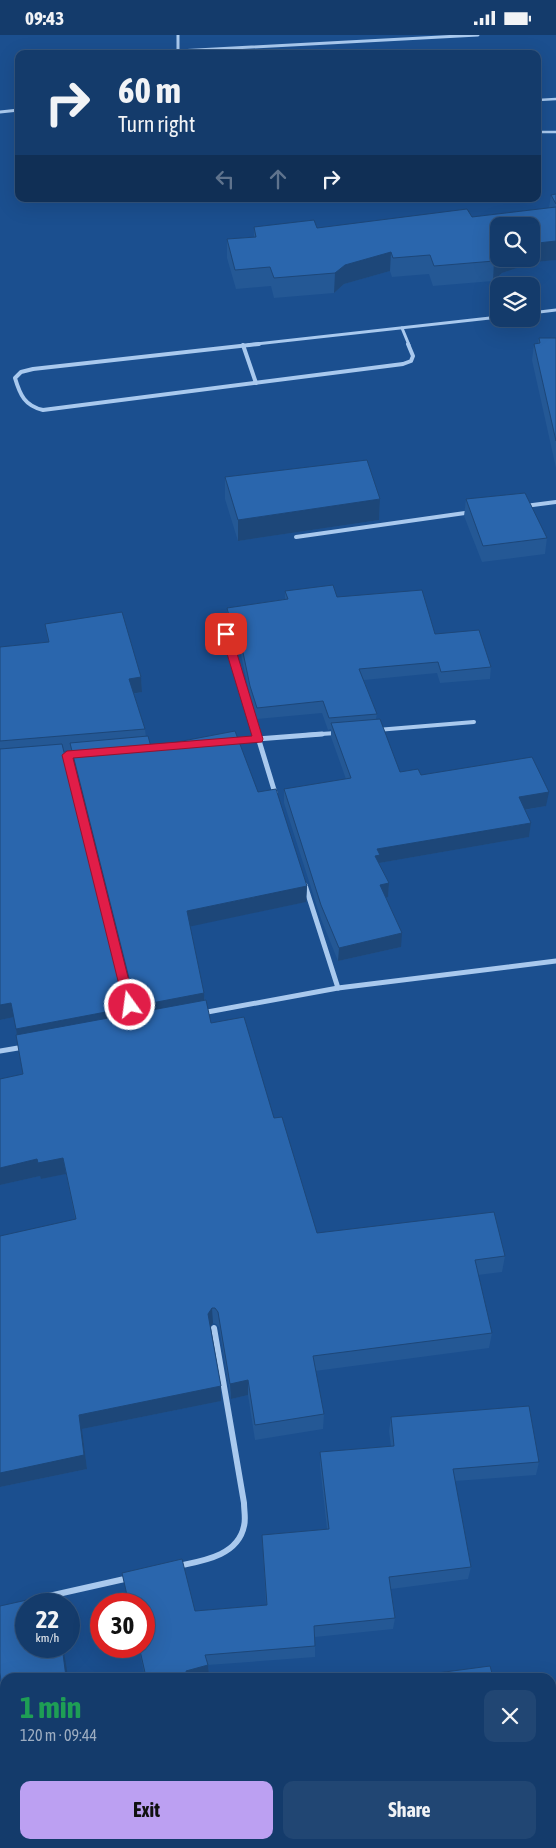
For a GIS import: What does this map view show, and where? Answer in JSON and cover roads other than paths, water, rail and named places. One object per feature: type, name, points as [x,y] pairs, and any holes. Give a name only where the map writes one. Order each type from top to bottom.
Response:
[{"type":"street","points":[[178,35],[178,50]]},
{"type":"street","points":[[228,50],[478,35]]},
{"type":"street","points":[[0,112],[15,110]]},
{"type":"street","points":[[540,312],[556,310]]},
{"type":"street","points":[[402,328],[412,356],[411,361],[403,364],[256,383],[43,410],[33,409],[25,404],[15,378],[21,372],[33,369],[490,318]]},
{"type":"street","points":[[243,345],[256,383]]},
{"type":"street","points":[[517,507],[556,502]]},
{"type":"street","points":[[296,537],[478,511]]},
{"type":"street","points":[[226,634],[276,795]]},
{"type":"street","points":[[366,731],[474,722]]},
{"type":"street","points":[[231,742],[346,733]]},
{"type":"street","points":[[48,757],[85,753]]},
{"type":"street","points":[[67,755],[134,1025]]},
{"type":"street","points":[[302,878],[338,988]]},
{"type":"street","points":[[192,1014],[338,988],[556,961]]},
{"type":"street","points":[[0,1051],[29,1046]]},
{"type":"street","points":[[173,1568],[212,1559],[231,1549],[244,1530],[244,1503],[214,1328]]},
{"type":"street","points":[[64,1593],[135,1577]]},
{"type":"lane","points":[[541,100],[556,99]]},
{"type":"lane","points":[[541,132],[556,132]]}]
